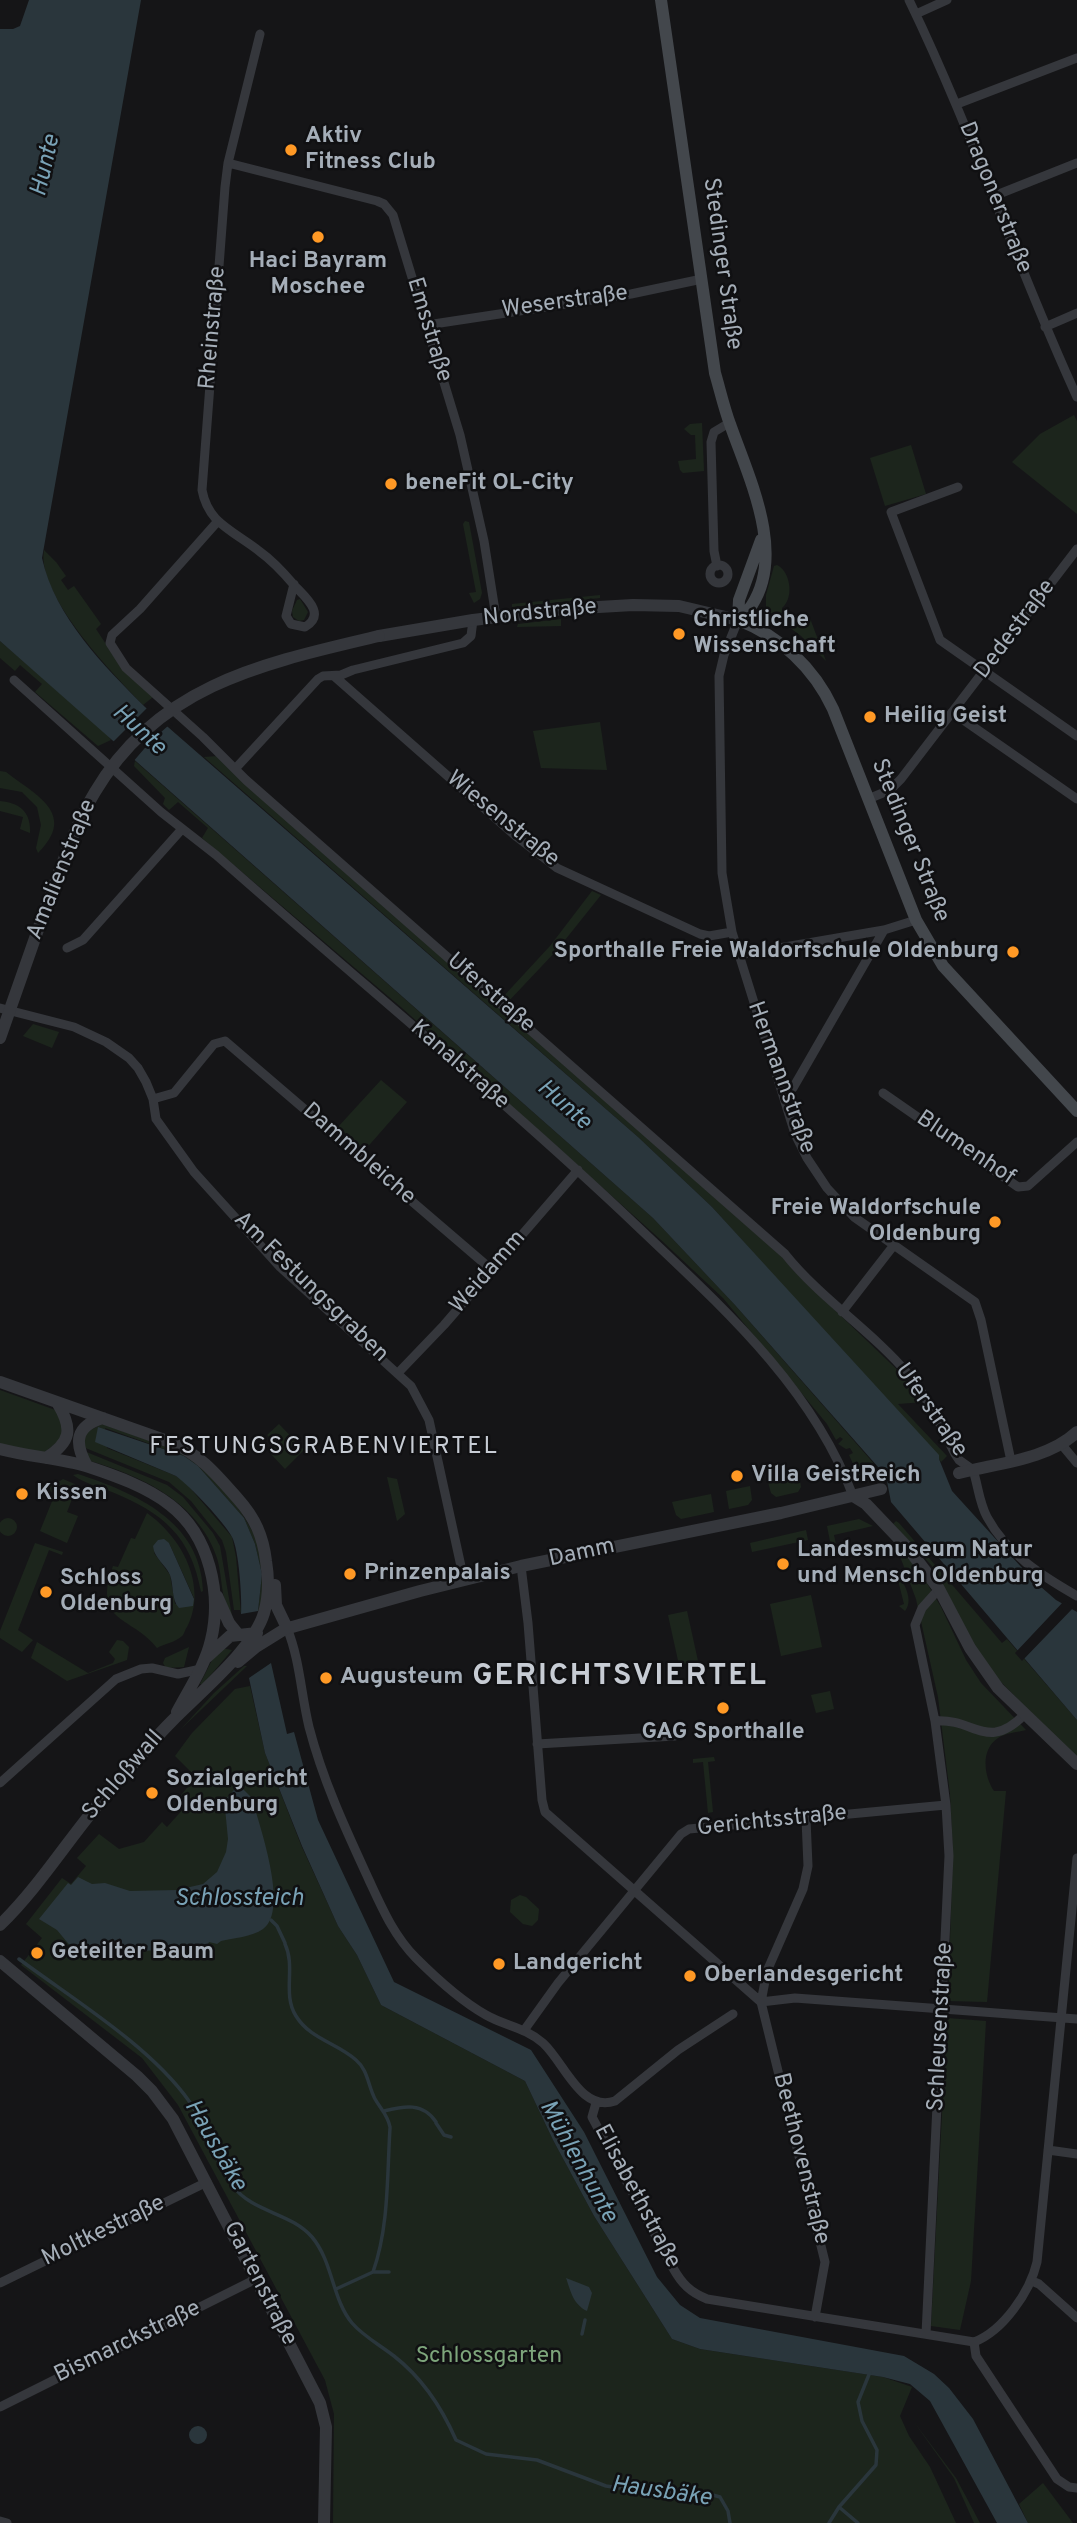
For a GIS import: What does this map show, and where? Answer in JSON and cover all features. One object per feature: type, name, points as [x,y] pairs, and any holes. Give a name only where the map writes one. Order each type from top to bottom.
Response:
[{"type":"main road","name":"Stedinger Straße","points":[[661,0],[715,373],[729,424],[755,493],[763,529],[739,600],[738,621],[767,634],[817,680],[833,709],[916,920],[943,966],[1077,1111]]},
{"type":"street","name":"Dragonerstraße","points":[[909,0],[957,104],[1045,327],[1077,397]]},
{"type":"street","points":[[915,13],[947,0]]},
{"type":"street","name":"Rheinstraße","points":[[260,34],[228,163],[202,481],[205,502],[218,521],[273,561],[309,600],[315,611],[313,621],[305,627],[291,624],[286,616],[294,584]]},
{"type":"street","points":[[957,104],[1077,58]]},
{"type":"street","name":"Emsstraße","points":[[228,163],[384,204],[389,209],[396,222],[460,435],[489,570],[496,617]]},
{"type":"street","points":[[994,196],[1077,163]]},
{"type":"street","name":"Weserstraße","points":[[427,325],[631,294],[702,279]]},
{"type":"street","points":[[1045,327],[1077,313]]},
{"type":"street","points":[[717,566],[714,551],[711,442],[715,432],[729,424]]},
{"type":"street","points":[[958,487],[891,512],[940,640],[1077,736]]},
{"type":"street","name":"Uferstraße","points":[[218,521],[141,609],[112,635],[110,643],[126,668],[235,769],[765,1236],[842,1312],[891,1355],[927,1400],[959,1460],[973,1470]]},
{"type":"street","name":"Dedestraße","points":[[868,799],[893,788],[1077,550]]},
{"type":"street","name":"Nordstraße","points":[[235,769],[318,679],[463,643],[471,636],[473,620],[564,609],[656,604],[698,610],[738,621]]},
{"type":"street","name":"Amalienstraße","points":[[0,1038],[5,1009],[27,960],[82,817],[106,775],[134,739],[191,696],[246,671],[281,659],[379,636],[473,620]]},
{"type":"street","name":"Hermannstraße","points":[[738,621],[724,655],[719,676],[722,873],[738,955],[784,1101],[807,1158],[827,1188],[854,1217],[975,1302],[1010,1461]]},
{"type":"street","name":"Wiesenstraße","points":[[334,676],[517,837],[558,868],[700,934],[709,936],[732,932]]},
{"type":"street","name":"Kanalstraße","points":[[14,680],[578,1170],[745,1329],[822,1434],[853,1496]]},
{"type":"street","points":[[953,712],[1077,799]]},
{"type":"street","points":[[67,948],[83,940],[182,828]]},
{"type":"street","points":[[738,955],[884,930],[916,920]]},
{"type":"street","points":[[793,1088],[884,930]]},
{"type":"street","name":"Am Festungsgraben","points":[[5,1009],[62,1023],[106,1042],[130,1058],[153,1099],[156,1119],[194,1172],[298,1283],[411,1386],[429,1420],[464,1580]]},
{"type":"street","name":"Dammbleiche","points":[[153,1099],[174,1093],[214,1044],[225,1041],[492,1270]]},
{"type":"street","name":"Blumenhof","points":[[883,1093],[1017,1187],[1028,1186],[1077,1142]]},
{"type":"street","name":"Weidamm","points":[[398,1373],[444,1325],[578,1170]]},
{"type":"street","points":[[842,1312],[894,1245]]},
{"type":"street","points":[[0,1382],[188,1449],[203,1460],[251,1513],[270,1550],[276,1605],[286,1629]]},
{"type":"street","points":[[46,1458],[59,1448],[68,1433],[68,1422],[58,1404]]},
{"type":"street","points":[[87,1466],[78,1447],[79,1436],[91,1422],[103,1419]]},
{"type":"street","points":[[959,1473],[1062,1445],[1077,1432]]},
{"type":"street","points":[[1062,1445],[1077,1463]]},
{"type":"street","points":[[0,1449],[87,1466],[137,1486],[172,1506],[185,1519],[202,1546],[215,1592],[229,1623],[237,1633]]},
{"type":"street","points":[[973,1470],[987,1518],[1009,1546],[1028,1566],[1077,1596]]},
{"type":"street","name":"Damm","points":[[286,1629],[520,1566],[881,1489]]},
{"type":"street","points":[[853,1496],[866,1504],[891,1528],[939,1589],[978,1661],[998,1688],[1077,1764]]},
{"type":"street","name":"Schloßwall","points":[[0,1925],[33,1889],[97,1805],[171,1721],[203,1692],[254,1633],[263,1616],[268,1596],[268,1579],[258,1527]]},
{"type":"street","points":[[520,1566],[528,1623],[545,1812],[761,2002],[795,1998],[1077,2019]]},
{"type":"street","name":"Schleusenstraße","points":[[926,2334],[949,1856],[946,1805],[935,1721],[915,1625],[922,1608],[939,1589]]},
{"type":"street","points":[[171,1721],[203,1664],[212,1639],[215,1592]]},
{"type":"street","points":[[0,1783],[107,1685],[126,1674],[152,1668],[178,1674],[203,1664],[223,1641],[237,1633],[286,1629]]},
{"type":"street","points":[[203,1692],[256,1647],[286,1629]]},
{"type":"street","name":"Elisabethstraße","points":[[286,1629],[293,1645],[310,1727],[337,1814],[400,1940],[416,1958],[469,2004],[487,2016],[525,2029],[556,2057],[588,2099],[596,2104],[592,2117],[682,2283],[707,2299],[974,2342]]},
{"type":"street","points":[[935,1721],[941,1720],[994,1733],[1004,1732],[1024,1715]]},
{"type":"street","points":[[537,1744],[675,1736]]},
{"type":"street","name":"Gerichtsstraße","points":[[525,2029],[558,1983],[681,1834],[690,1829],[946,1805]]},
{"type":"street","points":[[761,2002],[767,1971],[803,1889],[807,1866],[806,1819]]},
{"type":"street","points":[[1073,2487],[1057,2479],[976,2356],[974,2342],[986,2337],[1023,2297],[1032,2281],[1037,2262],[1077,1858]]},
{"type":"street","name":"Gartenstraße","points":[[0,1961],[152,2091],[173,2119],[314,2390],[324,2415],[324,2523]]},
{"type":"street","name":"Beethovenstraße","points":[[761,2002],[825,2262],[815,2317]]},
{"type":"street","points":[[596,2104],[605,2105],[615,2101],[678,2050],[733,2014]]},
{"type":"street","points":[[1048,2150],[1077,2154]]},
{"type":"street","name":"Moltkestraße","points":[[0,2283],[207,2182]]},
{"type":"street","name":"Bismarckstraße","points":[[0,2407],[256,2279]]},
{"type":"street","points":[[1032,2281],[1039,2284],[1077,2318]]},
{"type":"street","points":[[0,2521],[7,2523]]},
{"type":"green space","points":[[1074,415],[1077,421],[1077,514],[1012,462],[1040,434]]},
{"type":"green space","points":[[702,423],[704,471],[683,473],[678,461],[696,459],[695,435],[684,429],[690,424]]},
{"type":"green space","points":[[911,445],[926,494],[885,506],[870,458]]},
{"type":"green space","points":[[465,521],[469,522],[482,593],[480,599],[474,603],[469,593],[476,592],[463,524]]},
{"type":"green space","points":[[44,550],[66,576],[61,580],[68,590],[74,586],[101,624],[96,629],[123,670],[153,697],[143,705],[96,654],[64,611],[45,568]]},
{"type":"green space","points":[[777,565],[785,573],[789,585],[788,598],[782,608],[785,620],[792,619],[795,626],[806,622],[804,615],[808,613],[826,661],[781,621],[783,618],[766,609],[766,595],[774,566]]},
{"type":"green space","points":[[600,595],[600,598],[512,607],[512,604]]},
{"type":"green space","points":[[300,599],[308,612],[304,620],[299,621],[293,617],[292,611]]},
{"type":"green space","points":[[561,619],[561,626],[517,627],[518,624]]},
{"type":"green space","points":[[0,641],[111,740],[98,746],[35,692],[42,684],[20,665],[15,671],[0,658]]},
{"type":"green space","points":[[600,722],[607,770],[541,768],[533,731]]},
{"type":"green space","points":[[218,756],[782,1257],[911,1383],[924,1402],[898,1404],[947,1456],[941,1462],[712,1207],[638,1137],[204,757]]},
{"type":"green space","points":[[135,761],[653,1218],[735,1305],[883,1474],[869,1464],[865,1468],[871,1475],[859,1477],[849,1455],[853,1453],[850,1448],[846,1449],[838,1444],[843,1439],[840,1437],[836,1440],[827,1424],[723,1298],[402,1008],[202,838],[208,828],[178,802],[169,810],[163,804],[165,798],[134,766]]},
{"type":"green space","points":[[0,771],[6,772],[39,797],[53,816],[54,827],[38,853],[36,848],[41,825],[37,807],[22,792],[0,788]]},
{"type":"green space","points":[[0,801],[19,806],[23,810],[29,819],[30,833],[20,829],[23,817],[0,811]]},
{"type":"green space","points":[[592,891],[601,895],[557,950],[506,1004],[501,999],[550,946]]},
{"type":"green space","points":[[33,1024],[59,1032],[52,1048],[23,1036]]},
{"type":"green space","points":[[381,1080],[407,1102],[364,1151],[338,1127]]},
{"type":"green space","points":[[0,1390],[58,1411],[64,1421],[62,1438],[44,1453],[0,1444]]},
{"type":"green space","points":[[102,1424],[186,1453],[223,1489],[246,1520],[261,1552],[265,1578],[261,1610],[258,1611],[262,1574],[255,1544],[244,1518],[198,1466],[184,1456],[105,1428],[107,1448],[185,1482],[232,1537],[241,1614],[240,1610],[234,1610],[222,1540],[191,1501],[169,1482],[83,1447],[85,1433]]},
{"type":"green space","points":[[279,1424],[304,1450],[285,1469],[268,1451],[275,1443],[267,1435]]},
{"type":"green space","points":[[84,1451],[167,1485],[183,1497],[213,1533],[220,1546],[232,1616],[224,1595],[217,1558],[197,1521],[165,1494],[127,1474],[87,1460]]},
{"type":"green space","points":[[78,1474],[142,1501],[178,1528],[191,1546],[199,1567],[203,1591],[201,1592],[190,1556],[172,1529],[160,1518],[130,1500],[73,1475]]},
{"type":"green space","points":[[799,1476],[801,1487],[798,1492],[776,1497],[771,1493],[768,1482]]},
{"type":"green space","points":[[387,1477],[397,1479],[405,1514],[397,1521]]},
{"type":"green space","points":[[63,1479],[91,1491],[77,1486],[67,1512],[78,1516],[67,1543],[40,1531],[55,1494],[51,1492],[49,1485],[55,1480]]},
{"type":"green space","points":[[750,1486],[752,1500],[748,1505],[729,1509],[726,1491]]},
{"type":"green space","points":[[711,1494],[714,1512],[681,1519],[676,1515],[672,1502]]},
{"type":"green space","points":[[147,1513],[160,1523],[181,1549],[193,1579],[195,1595],[193,1611],[187,1627],[177,1640],[157,1648],[147,1637],[117,1616],[107,1599],[113,1566],[118,1567],[131,1538],[135,1539]],"holes":[[[169,1543],[194,1598],[175,1604],[170,1575],[154,1553]]]},
{"type":"green space","points":[[8,1518],[14,1521],[17,1527],[14,1533],[8,1536],[2,1533],[-1,1527],[2,1521]]},
{"type":"green space","points":[[859,1519],[873,1526],[834,1535],[838,1554],[832,1551],[827,1526]]},
{"type":"green space","points":[[896,1521],[1002,1643],[1007,1639],[1077,1720],[1077,1759],[995,1676],[980,1656],[932,1566],[893,1524]]},
{"type":"green space","points":[[806,1530],[808,1540],[752,1552],[750,1543]]},
{"type":"green space","points":[[35,1543],[63,1552],[62,1555],[49,1550],[18,1630],[33,1640],[22,1652],[0,1638],[0,1631]]},
{"type":"green space","points":[[903,1550],[941,1607],[966,1660],[981,1683],[1026,1730],[998,1738],[988,1749],[986,1756],[986,1771],[994,1791],[1006,1791],[987,2002],[948,2001],[953,1851],[950,1794],[938,1697],[916,1599],[898,1551]]},
{"type":"green space","points":[[896,1572],[908,1596],[905,1611],[899,1606],[904,1604]]},
{"type":"green space","points":[[811,1595],[822,1647],[781,1656],[770,1604]]},
{"type":"green space","points":[[687,1611],[698,1661],[679,1665],[668,1615]]},
{"type":"green space","points":[[117,1640],[123,1641],[129,1647],[127,1660],[67,1681],[31,1658],[37,1642],[88,1673],[113,1663],[115,1659],[109,1652]]},
{"type":"green space","points":[[189,1647],[184,1667],[166,1668],[163,1663],[165,1658]]},
{"type":"green space","points":[[221,1648],[232,1650],[203,1684],[200,1684],[215,1654]]},
{"type":"green space","points":[[247,1666],[181,1729],[214,1693]]},
{"type":"green space","name":"Schlossgarten","points":[[250,1686],[265,1753],[301,1845],[338,1926],[357,1955],[381,2005],[525,2081],[594,2216],[672,2339],[700,2349],[883,2377],[912,2387],[900,2416],[909,2436],[930,2467],[956,2523],[333,2523],[334,2414],[325,2380],[178,2105],[142,2058],[21,1965],[42,1938],[26,1924],[62,1878],[71,1884],[86,1866],[77,1858],[99,1834],[119,1849],[144,1842],[162,1822],[167,1827],[185,1807],[177,1800],[196,1777],[175,1756],[192,1733],[235,1689]]},
{"type":"green space","points":[[830,1691],[834,1709],[816,1713],[811,1695]]},
{"type":"green space","points":[[714,1757],[715,1761],[708,1762],[713,1812],[708,1813],[703,1762],[693,1763],[693,1759]]},
{"type":"green space","points":[[520,1895],[539,1909],[538,1920],[532,1926],[523,1924],[510,1912],[511,1900]]},
{"type":"green space","points":[[947,2018],[986,2021],[971,2281],[960,2330],[931,2326]]},
{"type":"green space","points":[[914,2422],[956,2478],[980,2523],[974,2523],[954,2478]]},
{"type":"green space","points":[[1043,2483],[1073,2523],[1028,2523],[1019,2504]]},
{"type":"water","name":"Hunte","points":[[29,0],[141,0],[42,558],[48,580],[69,620],[113,675],[145,707],[638,1137],[712,1207],[939,1455],[952,1491],[1033,1580],[1056,1600],[1077,1612],[1077,1720],[891,1502],[886,1476],[735,1305],[653,1218],[0,641],[0,29],[20,26]]},
{"type":"water","points":[[98,1427],[184,1456],[198,1466],[244,1518],[255,1544],[262,1574],[258,1611],[241,1614],[237,1552],[232,1537],[215,1514],[176,1476],[95,1442]]},
{"type":"water","points":[[164,1539],[169,1543],[194,1599],[193,1606],[179,1608],[175,1601],[170,1575],[155,1554],[153,1546],[158,1540]]},
{"type":"water","name":"Mühlenhunte","points":[[271,1663],[287,1734],[294,1732],[318,1820],[394,1982],[531,2050],[584,2132],[657,2277],[680,2305],[700,2318],[904,2356],[934,2374],[949,2388],[973,2419],[1028,2523],[997,2523],[930,2401],[910,2384],[883,2377],[700,2349],[672,2339],[594,2216],[525,2081],[381,2005],[357,1955],[338,1926],[265,1753],[249,1678]]},
{"type":"water","name":"Schlossteich","points":[[242,1788],[252,1798],[266,1846],[273,1886],[271,1919],[263,1929],[217,1944],[209,1942],[207,1947],[203,1948],[77,1954],[57,1930],[39,1919],[68,1883],[71,1885],[78,1877],[92,1884],[105,1883],[130,1891],[177,1890],[203,1884],[217,1872],[226,1852],[226,1799],[234,1790]]},
{"type":"water","points":[[566,2278],[589,2287],[592,2293],[587,2311],[576,2301]]},
{"type":"water","points":[[198,2426],[204,2429],[207,2435],[204,2441],[198,2444],[192,2441],[189,2435],[192,2429]]},
{"type":"pier","points":[[147,704],[175,727],[169,725],[132,763],[111,744],[148,707]]},
{"type":"pier","points":[[1064,1601],[1074,1607],[1022,1661],[1015,1653]]},
{"type":"waterway","points":[[271,1920],[285,1943]]},
{"type":"waterway","points":[[285,1944],[289,1962],[290,1999],[296,2016],[316,2036],[349,2054],[360,2064],[390,2127]]},
{"type":"waterway","name":"Hausbäke","points":[[19,1959],[133,2043],[173,2081],[195,2111],[233,2186],[251,2202],[293,2222],[312,2237],[324,2258],[340,2303],[352,2323],[394,2356],[422,2383],[456,2440],[486,2454],[537,2460],[606,2486],[641,2491],[705,2493],[720,2497],[728,2511],[730,2523]]},
{"type":"waterway","points":[[384,2111],[406,2107],[419,2108],[436,2122]]},
{"type":"waterway","points":[[436,2123],[444,2135],[451,2137]]},
{"type":"waterway","points":[[373,2272],[385,2219],[390,2128]]},
{"type":"waterway","points":[[336,2289],[373,2272],[389,2272]]},
{"type":"waterway","points":[[582,2334],[585,2320]]},
{"type":"waterway","points":[[858,2523],[839,2507],[876,2465],[877,2450],[862,2421],[858,2402],[870,2372]]},
{"type":"waterway","points":[[829,2523],[839,2507]]},
{"type":"place","name":"Aktiv Fitness Club","points":[[291,150]]},
{"type":"place","name":"Haci Bayram Moschee","points":[[318,237]]},
{"type":"place","name":"beneFit OL-City","points":[[391,484]]},
{"type":"place","name":"Christliche Wissenschaft","points":[[679,634]]},
{"type":"place","name":"Heilig Geist","points":[[870,717]]},
{"type":"place","name":"Sporthalle Freie Waldorfschule Oldenburg","points":[[1013,952]]},
{"type":"place","name":"Freie Waldorfschule Oldenburg","points":[[995,1222]]},
{"type":"place","name":"Villa GeistReich","points":[[737,1476]]},
{"type":"place","name":"Kissen","points":[[22,1494]]},
{"type":"place","name":"Landesmuseum Natur und Mensch Oldenburg","points":[[783,1564]]},
{"type":"place","name":"Prinzenpalais","points":[[350,1574]]},
{"type":"place","name":"Schloss Oldenburg","points":[[46,1592]]},
{"type":"place","name":"Augusteum","points":[[326,1678]]},
{"type":"place","name":"GAG Sporthalle","points":[[723,1708]]},
{"type":"place","name":"Sozialgericht Oldenburg","points":[[152,1793]]},
{"type":"place","name":"Geteilter Baum","points":[[37,1953]]},
{"type":"place","name":"Landgericht","points":[[499,1964]]},
{"type":"place","name":"Oberlandesgericht","points":[[690,1976]]},
{"type":"district","name":"FESTUNGSGRABENVIERTEL","points":[[324,1448]]},
{"type":"district","name":"GERICHTSVIERTEL","points":[[620,1678]]}]
